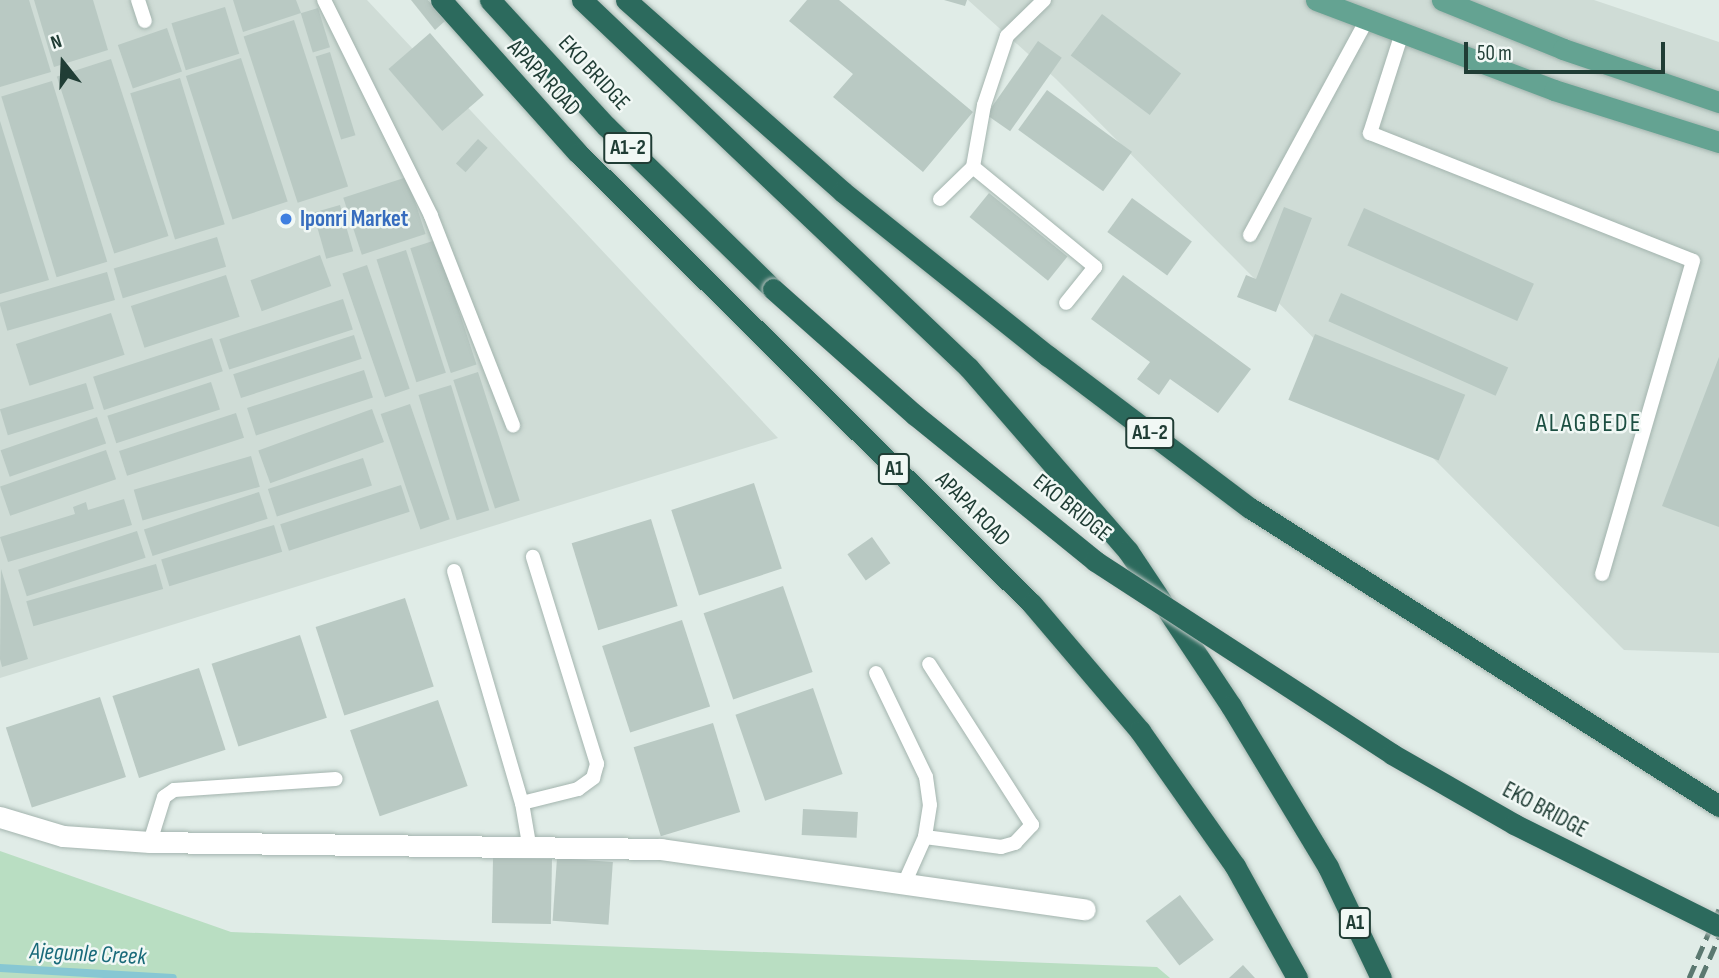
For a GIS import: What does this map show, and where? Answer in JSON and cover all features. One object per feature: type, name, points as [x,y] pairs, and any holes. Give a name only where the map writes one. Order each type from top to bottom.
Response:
[{"type":"highway","name":"APAPA ROAD","points":[[441,0],[578,153],[1032,604],[1140,732],[1235,866],[1297,978]]},
{"type":"highway","name":"EKO BRIDGE","points":[[490,0],[606,126],[773,289],[915,415],[1095,561],[1392,754],[1514,824],[1719,926]]},
{"type":"highway","name":"A1","points":[[582,0],[969,368],[1128,551],[1231,706],[1328,867],[1381,978]]},
{"type":"highway","name":"A1-2","points":[[626,0],[843,192],[1048,356],[1250,508],[1719,806]]},
{"type":"main road","points":[[1316,0],[1401,36],[1719,142]]},
{"type":"main road","points":[[1442,0],[1563,50],[1719,102]]},
{"type":"street","points":[[0,817],[63,836],[150,842],[529,844],[661,849],[1085,909]]},
{"type":"lane","points":[[138,0],[145,21]]},
{"type":"lane","points":[[324,0],[431,216],[513,425]]},
{"type":"lane","points":[[940,198],[973,167],[984,105],[1007,36],[1044,0]]},
{"type":"lane","points":[[1250,235],[1366,21]]},
{"type":"lane","points":[[1401,36],[1370,133],[1693,261],[1602,574]]},
{"type":"lane","points":[[973,167],[1095,267],[1066,303]]},
{"type":"lane","points":[[522,803],[578,789],[593,778],[597,764],[533,557]]},
{"type":"lane","points":[[454,571],[522,803],[529,844]]},
{"type":"lane","points":[[925,837],[1000,847],[1015,844],[1032,825],[929,664]]},
{"type":"lane","points":[[876,673],[926,778],[930,805],[925,837],[904,884]]},
{"type":"lane","points":[[150,842],[164,797],[174,790],[335,779]]},
{"type":"shaded area","name":"Iponri Market","points":[[0,0],[367,0],[778,438],[0,678]]},
{"type":"shaded area","points":[[968,0],[1594,0],[1719,42],[1719,653],[1624,650],[1056,79]]},
{"type":"green space","points":[[0,851],[231,932],[1157,967],[1170,978],[0,978]]},
{"type":"building","points":[[0,0],[29,0],[51,72],[0,87]]},
{"type":"building","points":[[34,0],[93,0],[108,50],[54,67]]},
{"type":"building","points":[[233,0],[296,0],[301,13],[243,32]]},
{"type":"building","points":[[411,0],[428,0],[445,21],[435,30]]},
{"type":"building","points":[[807,0],[839,0],[973,112],[923,172],[833,97],[853,74],[789,21]]},
{"type":"building","points":[[944,0],[967,0],[965,6]]},
{"type":"building","points":[[225,7],[239,54],[186,70],[171,23]]},
{"type":"building","points":[[318,8],[330,47],[313,52],[301,13]]},
{"type":"building","points":[[1102,14],[1181,74],[1150,115],[1071,56]]},
{"type":"building","points":[[294,20],[348,186],[298,203],[244,36]]},
{"type":"building","points":[[167,28],[182,71],[133,88],[118,45]]},
{"type":"building","points":[[430,33],[484,95],[442,131],[388,69]]},
{"type":"building","points":[[1038,41],[1062,58],[1010,131],[986,115]]},
{"type":"building","points":[[330,52],[355,135],[341,140],[316,56]]},
{"type":"building","points":[[241,58],[288,202],[233,220],[186,76]]},
{"type":"building","points":[[111,59],[168,236],[114,254],[57,77]]},
{"type":"building","points":[[180,78],[225,224],[175,240],[130,93]]},
{"type":"building","points":[[52,81],[107,262],[57,277],[1,96]]},
{"type":"building","points":[[1047,90],[1132,152],[1103,191],[1018,130]]},
{"type":"building","points":[[0,121],[49,280],[0,294]]},
{"type":"building","points":[[478,139],[488,148],[466,172],[456,164]]},
{"type":"building","points":[[407,177],[426,234],[362,255],[343,198]]},
{"type":"building","points":[[989,193],[1067,257],[1048,281],[969,217]]},
{"type":"building","points":[[1132,198],[1192,241],[1167,275],[1107,232]]},
{"type":"building","points":[[340,205],[353,251],[326,259],[313,213]]},
{"type":"building","points":[[1284,207],[1312,218],[1276,312],[1237,297],[1246,275],[1256,279]]},
{"type":"building","points":[[1364,208],[1534,284],[1517,321],[1347,245]]},
{"type":"building","points":[[217,237],[226,267],[123,298],[114,269]]},
{"type":"building","points":[[436,240],[476,365],[451,373],[410,248]]},
{"type":"building","points":[[406,250],[446,373],[416,382],[377,260]]},
{"type":"building","points":[[320,255],[331,286],[262,311],[250,280]]},
{"type":"building","points":[[367,265],[410,389],[385,397],[342,273]]},
{"type":"building","points":[[107,272],[115,300],[7,331],[0,303]]},
{"type":"building","points":[[226,275],[240,317],[144,348],[131,306]]},
{"type":"building","points":[[1123,275],[1251,369],[1218,413],[1170,379],[1159,395],[1137,379],[1150,362],[1091,319]]},
{"type":"building","points":[[1341,293],[1508,367],[1496,396],[1328,321]]},
{"type":"building","points":[[343,299],[353,329],[229,370],[219,339]]},
{"type":"building","points":[[111,313],[125,355],[29,386],[16,344]]},
{"type":"building","points":[[1315,334],[1465,395],[1439,461],[1288,400]]},
{"type":"building","points":[[354,335],[362,359],[241,398],[233,374]]},
{"type":"building","points":[[212,338],[223,371],[104,410],[93,377]]},
{"type":"building","points":[[1719,357],[1719,527],[1662,506]]},
{"type":"building","points":[[364,370],[373,398],[256,436],[247,408]]},
{"type":"building","points":[[478,372],[520,500],[495,508],[453,380]]},
{"type":"building","points":[[211,382],[220,410],[116,443],[107,416]]},
{"type":"building","points":[[86,383],[94,409],[8,435],[0,409]]},
{"type":"building","points":[[451,385],[489,510],[457,520],[418,395]]},
{"type":"building","points":[[410,404],[450,519],[420,529],[381,414]]},
{"type":"building","points":[[372,409],[384,442],[270,483],[258,450]]},
{"type":"building","points":[[236,413],[244,438],[127,476],[119,451]]},
{"type":"building","points":[[97,417],[106,443],[10,477],[1,450]]},
{"type":"building","points":[[106,450],[116,479],[10,516],[0,486]]},
{"type":"building","points":[[251,456],[260,487],[143,520],[134,490]]},
{"type":"building","points":[[363,458],[372,486],[277,516],[268,489]]},
{"type":"building","points":[[754,483],[782,569],[699,595],[671,510]]},
{"type":"building","points":[[401,485],[410,512],[289,551],[280,524]]},
{"type":"building","points":[[259,492],[268,519],[153,556],[144,529]]},
{"type":"building","points":[[124,499],[132,525],[8,562],[0,537],[75,514],[73,507],[86,502],[88,510]]},
{"type":"building","points":[[651,519],[678,606],[598,630],[572,543]]},
{"type":"building","points":[[274,525],[282,552],[169,586],[161,559]]},
{"type":"building","points":[[137,531],[146,558],[27,596],[18,570]]},
{"type":"building","points":[[872,537],[890,563],[866,580],[847,554]]},
{"type":"building","points":[[156,564],[163,589],[33,626],[26,601]]},
{"type":"building","points":[[1,569],[28,659],[2,667],[0,659]]},
{"type":"building","points":[[783,586],[813,672],[733,699],[704,613]]},
{"type":"building","points":[[405,598],[434,686],[344,715],[316,627]]},
{"type":"building","points":[[682,620],[710,707],[630,733],[602,646]]},
{"type":"building","points":[[300,635],[327,718],[238,746],[212,664]]},
{"type":"building","points":[[199,668],[226,750],[139,778],[112,696]]},
{"type":"building","points":[[813,688],[843,774],[765,801],[735,715]]},
{"type":"building","points":[[100,697],[126,777],[32,807],[6,728]]},
{"type":"building","points":[[438,700],[468,786],[380,816],[350,730]]},
{"type":"building","points":[[713,723],[740,812],[661,836],[634,747]]},
{"type":"building","points":[[803,809],[858,812],[857,838],[802,835]]},
{"type":"building","points":[[493,858],[552,859],[551,924],[492,923]]},
{"type":"building","points":[[557,858],[613,862],[608,925],[553,921]]},
{"type":"building","points":[[1180,895],[1214,940],[1179,966],[1146,921]]},
{"type":"building","points":[[1243,965],[1255,978],[1229,978]]},
{"type":"waterway","name":"Ajegunle Creek","points":[[0,968],[173,978]]},
{"type":"railway","points":[[1689,978],[1719,909]]},
{"type":"railway","points":[[1701,978],[1719,937]]},
{"type":"place","name":"Iponri Market","points":[[286,219]]},
{"type":"district","name":"ALAGBEDE","points":[[1589,424]]}]
